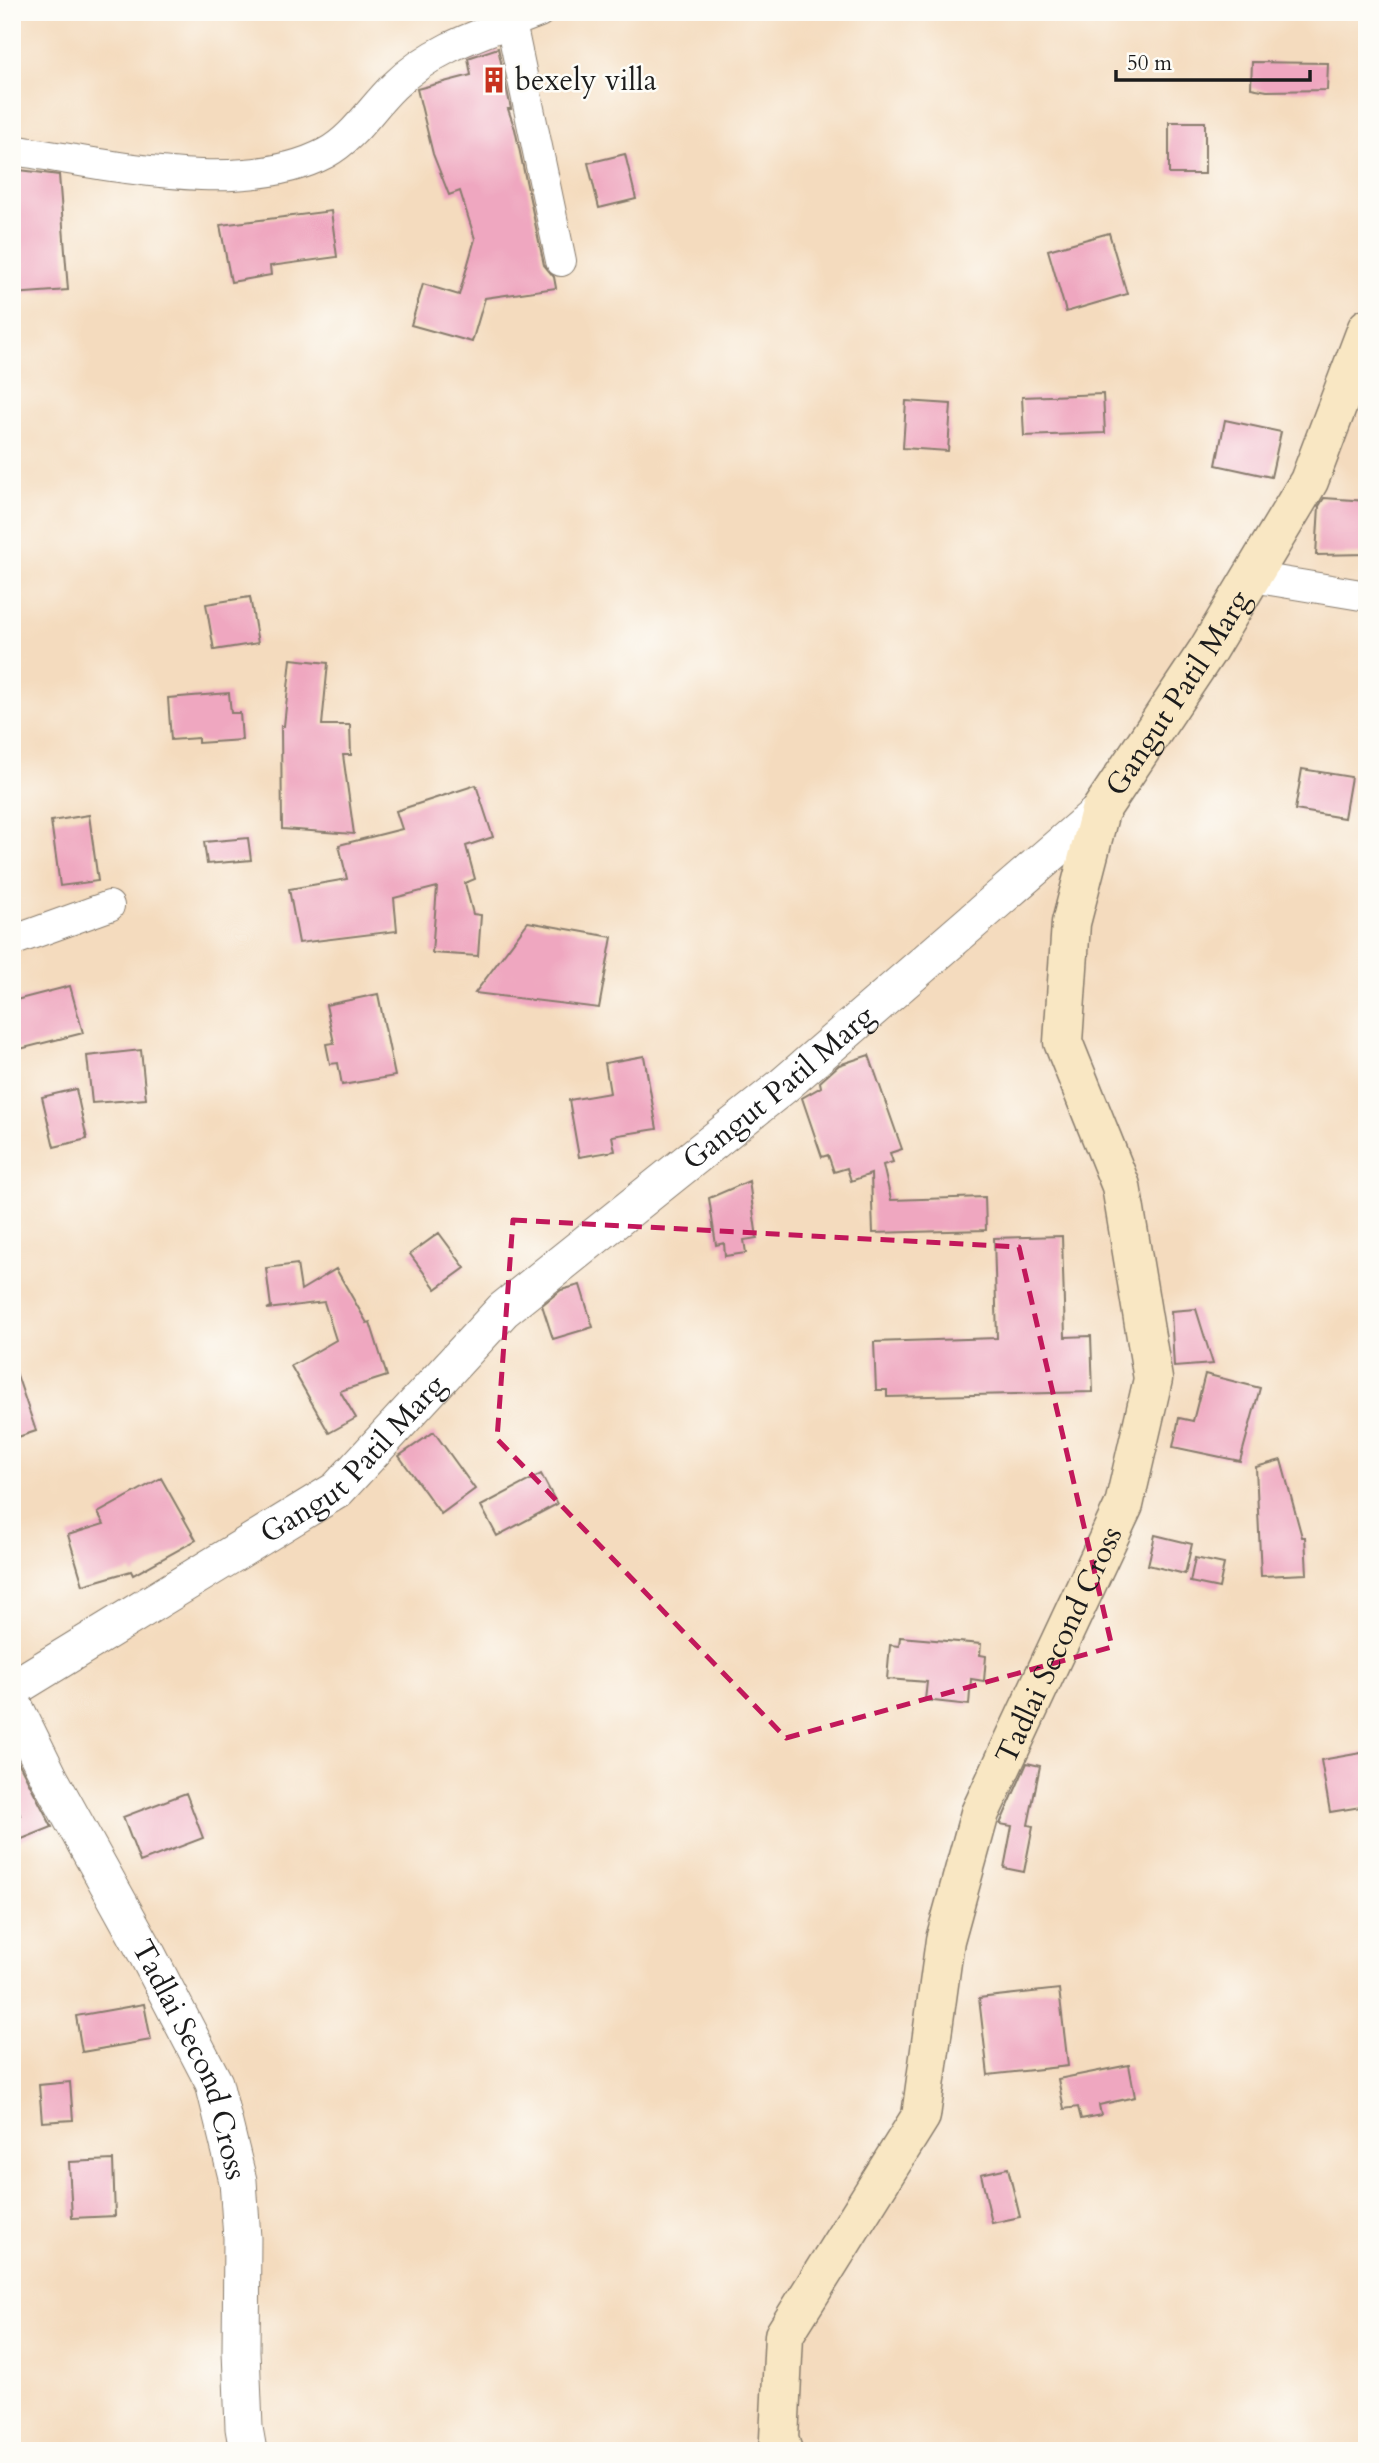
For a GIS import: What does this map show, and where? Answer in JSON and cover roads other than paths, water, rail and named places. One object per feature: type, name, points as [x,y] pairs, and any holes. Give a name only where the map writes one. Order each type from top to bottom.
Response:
[{"type":"main road","name":"Gangut Patil Marg","points":[[1100,811],[1207,651],[1309,481],[1367,328]]},
{"type":"main road","name":"Tadlai Second Cross","points":[[783,2451],[779,2439],[783,2334],[921,2116],[945,1940],[980,1813],[1124,1506],[1153,1379],[1121,1186],[1063,1042],[1071,923],[1100,811]]},
{"type":"street","points":[[12,150],[202,177],[289,170],[328,152],[354,131],[394,86],[436,51],[539,12]]},
{"type":"street","points":[[511,23],[561,261]]},
{"type":"street","points":[[1252,577],[1367,596]]},
{"type":"street","name":"Gangut Patil Marg","points":[[12,1689],[337,1490],[503,1310],[783,1086],[1100,811]]},
{"type":"street","points":[[12,941],[109,906]]},
{"type":"street","name":"Tadlai Second Cross","points":[[12,1702],[50,1779],[147,1954],[214,2083],[238,2181],[242,2238],[242,2390],[248,2451]]},
{"type":"place","name":"bexely villa","points":[[494,80]]}]
